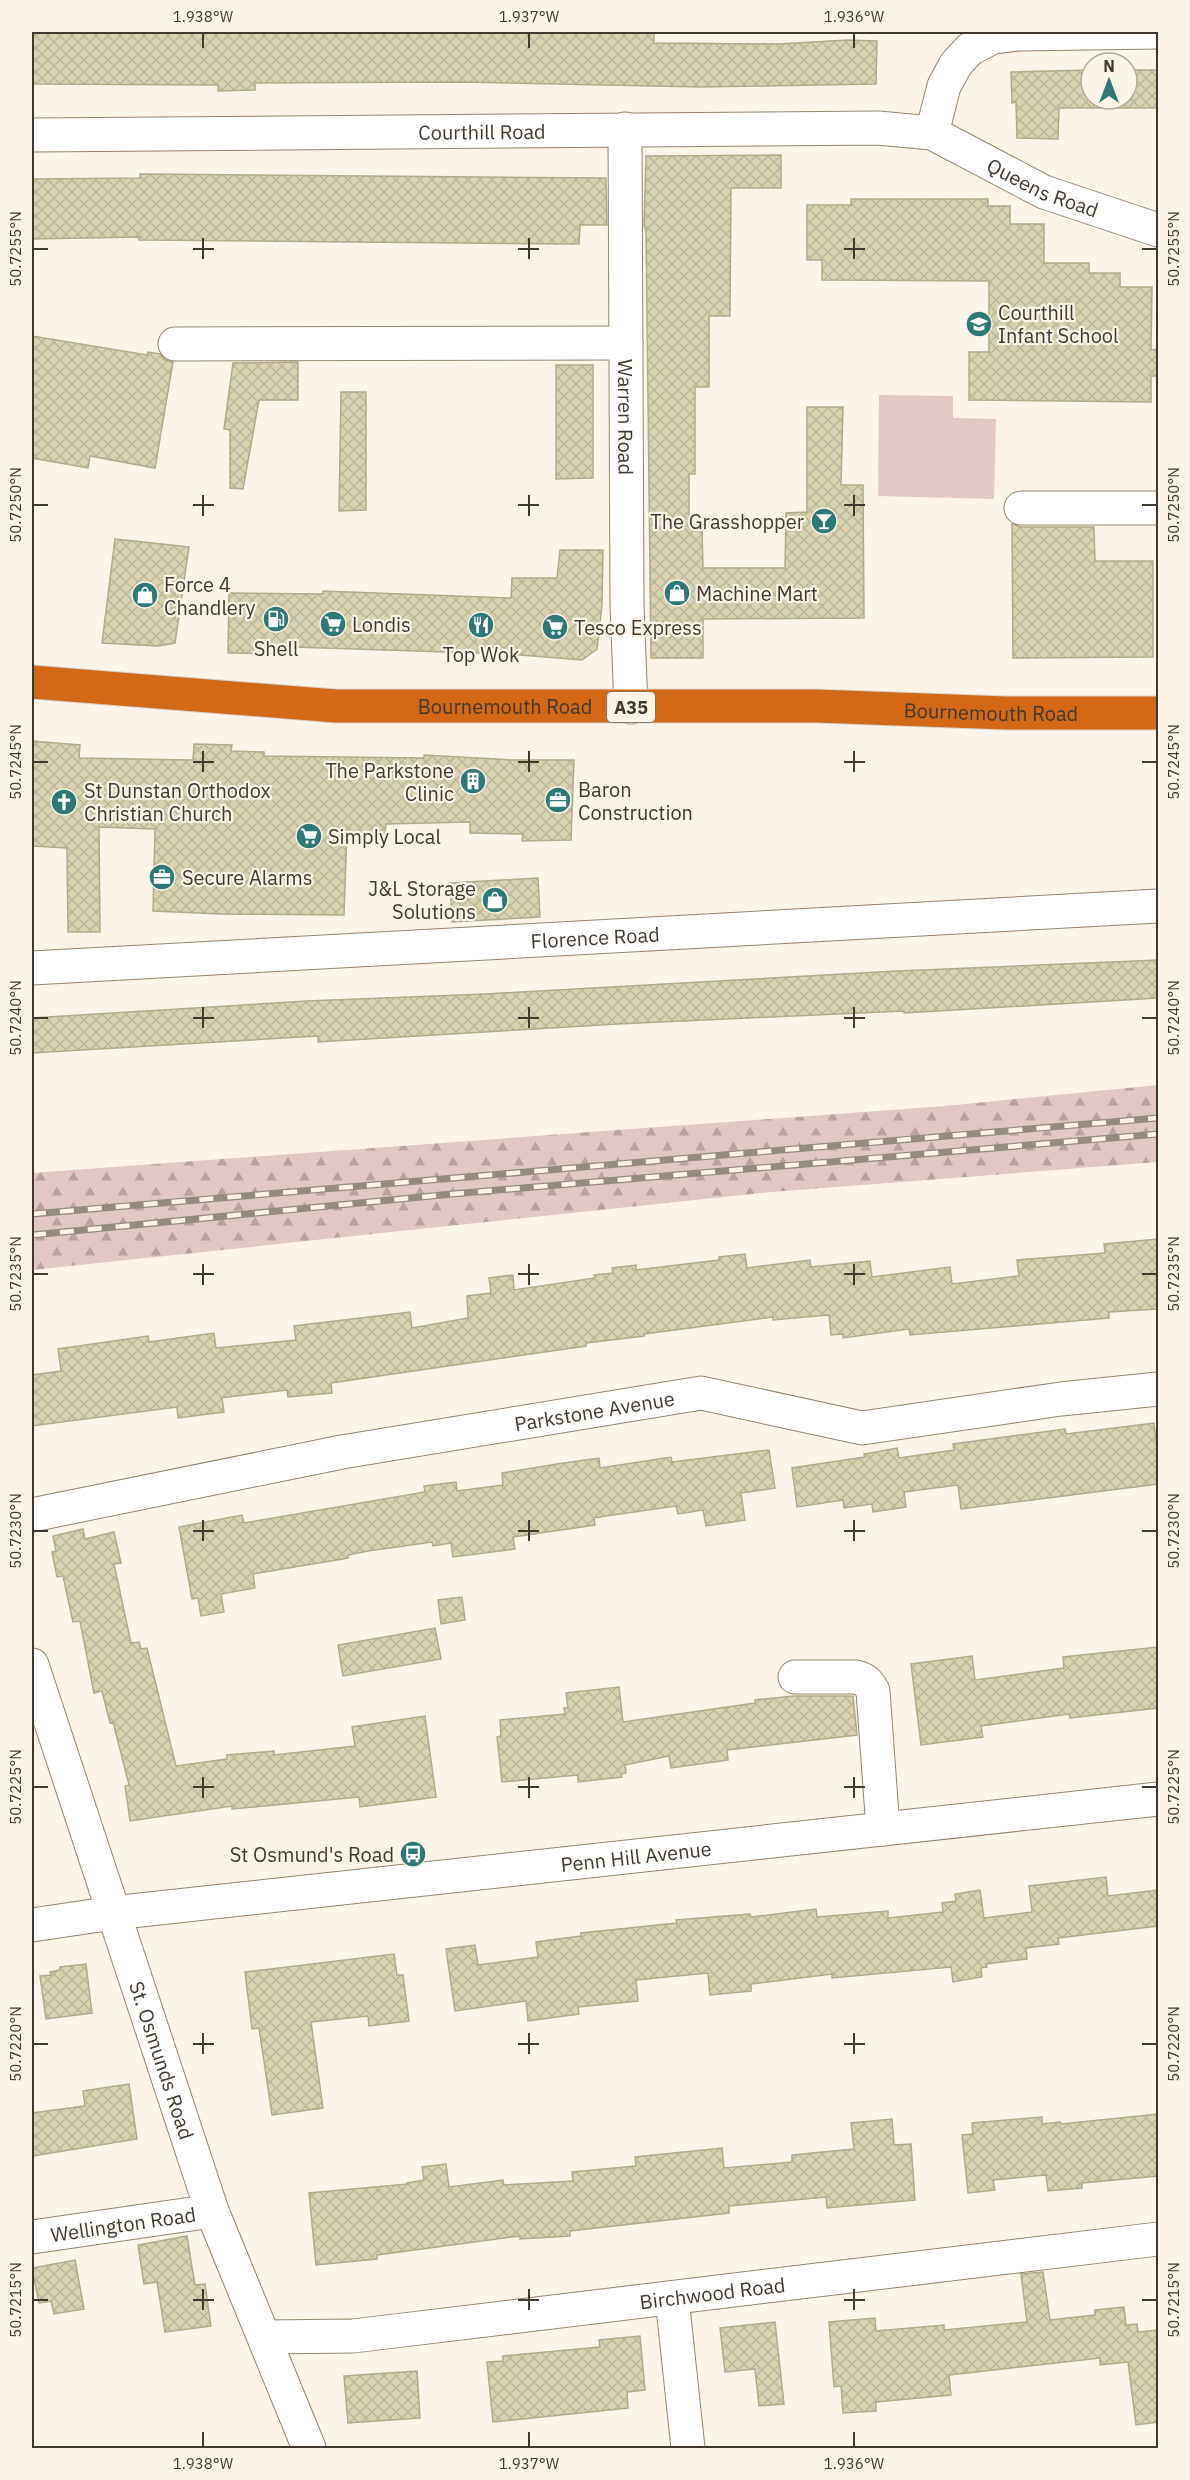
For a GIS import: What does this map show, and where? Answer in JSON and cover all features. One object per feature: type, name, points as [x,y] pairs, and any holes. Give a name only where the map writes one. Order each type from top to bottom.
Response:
[{"type":"highway","name":"Bournemouth Road","points":[[32,682],[336,706],[816,706],[1006,713],[1158,713]]},
{"type":"street","points":[[932,133],[944,86],[956,64],[970,49],[993,37],[1018,34],[1158,32]]},
{"type":"street","name":"Courthill Road","points":[[32,135],[879,128],[932,133]]},
{"type":"street","name":"Warren Road","points":[[625,129],[627,605],[631,707]]},
{"type":"street","name":"Queens Road","points":[[932,133],[1044,192],[1158,230]]},
{"type":"street","points":[[175,344],[626,343]]},
{"type":"street","points":[[1021,508],[1158,508]]},
{"type":"street","name":"Florence Road","points":[[32,968],[1158,906]]},
{"type":"street","name":"Parkstone Avenue","points":[[32,1515],[342,1452],[701,1393],[862,1428],[1158,1389]]},
{"type":"street","name":"St. Osmunds Road","points":[[32,1665],[212,2211],[309,2448]]},
{"type":"street","points":[[795,1677],[855,1677],[869,1683],[873,1691],[883,1829]]},
{"type":"street","name":"Penn Hill Avenue","points":[[32,1925],[113,1913],[1158,1800]]},
{"type":"street","name":"Wellington Road","points":[[32,2237],[212,2211]]},
{"type":"street","name":"Birchwood Road","points":[[265,2337],[353,2336],[1158,2239]]},
{"type":"street","points":[[672,2298],[688,2448]]},
{"type":"green space","points":[[879,395],[953,396],[953,418],[996,419],[994,499],[878,496]]},
{"type":"green space","points":[[1158,1085],[1158,1162],[772,1192],[32,1270],[32,1173],[945,1106]]},
{"type":"building","points":[[32,32],[654,32],[654,43],[778,44],[848,40],[877,41],[876,84],[700,87],[459,82],[255,83],[255,90],[218,91],[218,85],[32,84]]},
{"type":"building","points":[[1079,70],[1079,108],[1059,108],[1058,139],[1017,138],[1016,102],[1012,103],[1011,72]]},
{"type":"building","points":[[1139,70],[1158,70],[1158,108],[1139,108]]},
{"type":"building","points":[[781,155],[781,188],[731,188],[730,316],[709,316],[709,387],[695,387],[695,474],[689,474],[689,527],[702,527],[703,568],[785,568],[786,513],[807,512],[807,407],[843,407],[841,485],[863,485],[864,618],[703,619],[703,658],[651,658],[646,230],[644,226],[646,156]]},
{"type":"building","points":[[140,174],[606,178],[607,225],[580,225],[579,244],[139,240],[139,237],[32,239],[32,179],[140,178]]},
{"type":"building","points":[[851,199],[988,199],[988,206],[1010,206],[1010,224],[1044,224],[1044,263],[1089,263],[1089,273],[1120,273],[1120,287],[1152,287],[1151,350],[1158,349],[1158,376],[1151,376],[1151,402],[969,400],[969,352],[989,352],[989,281],[822,280],[822,260],[807,260],[807,205],[851,205]]},
{"type":"building","points":[[32,336],[147,355],[148,352],[160,354],[165,360],[173,362],[155,468],[90,456],[88,468],[32,458]]},
{"type":"building","points":[[298,362],[298,400],[259,400],[243,489],[230,488],[230,430],[224,429],[233,363]]},
{"type":"building","points":[[556,365],[593,365],[593,478],[556,479]]},
{"type":"building","points":[[341,392],[366,392],[366,510],[339,511]]},
{"type":"building","points":[[1012,524],[1021,527],[1094,527],[1095,561],[1153,561],[1153,657],[1013,658]]},
{"type":"building","name":"Force 4 Chandlery","points":[[115,539],[189,547],[175,643],[158,646],[102,643]]},
{"type":"building","points":[[560,550],[603,550],[602,605],[597,649],[582,660],[508,654],[293,647],[293,654],[228,653],[229,593],[323,594],[323,591],[511,598],[512,578],[557,578]]},
{"type":"building","points":[[32,741],[80,745],[79,758],[193,760],[194,744],[232,745],[231,751],[264,752],[264,756],[424,758],[424,755],[513,760],[574,760],[571,840],[522,841],[523,834],[470,833],[470,822],[386,824],[385,835],[347,831],[344,915],[221,914],[153,911],[155,829],[99,827],[100,932],[68,932],[67,848],[32,846]]},
{"type":"building","name":"J&L Storage Solutions","points":[[538,878],[540,917],[452,922],[450,883]]},
{"type":"building","points":[[1158,960],[1158,998],[904,1013],[904,1011],[618,1024],[318,1042],[318,1036],[32,1053],[32,1018],[307,1001]]},
{"type":"building","points":[[1158,1239],[1158,1309],[1109,1312],[1109,1318],[910,1335],[909,1329],[843,1338],[843,1334],[831,1335],[829,1315],[773,1320],[773,1317],[644,1334],[644,1336],[586,1343],[586,1346],[331,1383],[332,1393],[288,1397],[287,1390],[222,1398],[224,1412],[178,1418],[177,1407],[32,1426],[32,1375],[61,1371],[58,1349],[148,1336],[149,1342],[214,1333],[216,1348],[296,1340],[294,1326],[410,1312],[412,1328],[468,1318],[467,1296],[491,1293],[489,1278],[513,1275],[514,1290],[595,1278],[594,1275],[613,1273],[612,1268],[636,1265],[636,1270],[719,1260],[719,1257],[745,1254],[747,1268],[810,1260],[811,1267],[870,1261],[872,1277],[950,1267],[952,1284],[1019,1276],[1017,1260],[1105,1253],[1104,1244]]},
{"type":"building","points":[[1154,1423],[1158,1484],[961,1509],[958,1485],[904,1492],[906,1507],[873,1512],[872,1504],[844,1508],[843,1500],[797,1507],[792,1468],[865,1457],[864,1454],[897,1448],[899,1458],[954,1450],[953,1444],[1065,1429],[1066,1434]]},
{"type":"building","points":[[769,1450],[775,1488],[741,1493],[745,1520],[706,1526],[703,1510],[678,1514],[676,1506],[606,1516],[594,1518],[595,1525],[513,1537],[515,1549],[453,1557],[451,1543],[433,1546],[432,1542],[368,1551],[348,1555],[348,1558],[253,1574],[255,1588],[221,1594],[224,1612],[201,1616],[198,1598],[192,1599],[179,1527],[242,1515],[244,1523],[425,1492],[424,1486],[456,1482],[457,1491],[503,1485],[502,1473],[599,1458],[600,1468],[671,1457],[672,1462]]},
{"type":"building","points":[[83,1529],[85,1539],[114,1532],[121,1563],[114,1564],[131,1643],[139,1642],[141,1649],[147,1648],[176,1766],[227,1759],[227,1755],[274,1751],[274,1755],[355,1746],[352,1727],[425,1716],[436,1797],[360,1807],[359,1797],[232,1809],[232,1806],[130,1821],[125,1786],[129,1785],[113,1722],[110,1723],[102,1691],[94,1693],[80,1621],[73,1622],[63,1576],[57,1577],[52,1552],[56,1551],[53,1536]]},
{"type":"building","points":[[462,1597],[465,1620],[441,1624],[438,1600]]},
{"type":"building","points":[[435,1628],[441,1659],[343,1676],[338,1645]]},
{"type":"building","points":[[1158,1647],[1158,1708],[1070,1718],[1069,1714],[981,1726],[983,1737],[921,1745],[911,1664],[972,1656],[975,1680],[1064,1668],[1063,1657]]},
{"type":"building","points":[[619,1687],[623,1722],[755,1703],[755,1700],[794,1696],[853,1696],[857,1735],[727,1750],[728,1760],[671,1768],[669,1756],[625,1765],[626,1773],[621,1774],[622,1777],[578,1782],[578,1775],[502,1782],[497,1737],[501,1736],[500,1720],[565,1714],[564,1708],[568,1708],[566,1693]]},
{"type":"building","points":[[1106,1877],[1108,1896],[1158,1890],[1158,1926],[1058,1938],[1059,1944],[1026,1948],[1027,1959],[986,1964],[987,1967],[981,1968],[982,1977],[953,1982],[951,1967],[832,1978],[832,1974],[751,1984],[751,1991],[710,1995],[708,1973],[636,1980],[638,2001],[578,2007],[579,2014],[528,2021],[526,2001],[455,2011],[446,1949],[475,1945],[478,1965],[538,1957],[536,1942],[581,1936],[581,1933],[677,1923],[676,1920],[750,1914],[751,1917],[816,1909],[817,1917],[888,1911],[888,1918],[943,1912],[942,1903],[956,1901],[955,1894],[980,1890],[984,1918],[1032,1912],[1029,1886]]},
{"type":"building","points":[[394,1954],[397,1975],[403,1975],[409,2021],[369,2026],[368,2016],[311,2022],[323,2108],[272,2115],[259,2028],[252,2029],[245,1972]]},
{"type":"building","points":[[86,1964],[92,2013],[46,2019],[40,1976],[51,1975],[50,1972],[60,1970],[60,1967]]},
{"type":"building","points":[[129,2084],[137,2139],[32,2156],[32,2113],[85,2106],[83,2091]]},
{"type":"building","points":[[1158,2114],[1158,2176],[1082,2183],[1082,2188],[1048,2191],[1046,2175],[993,2180],[995,2190],[968,2193],[962,2135],[973,2134],[972,2123],[1042,2117],[1042,2124],[1060,2122],[1061,2124]]},
{"type":"building","points":[[892,2119],[894,2145],[911,2144],[915,2200],[827,2208],[826,2197],[729,2206],[729,2213],[570,2231],[570,2236],[520,2239],[520,2236],[377,2255],[377,2259],[316,2265],[309,2193],[408,2184],[424,2180],[422,2167],[446,2164],[449,2187],[503,2180],[504,2185],[573,2181],[572,2172],[636,2166],[635,2157],[722,2148],[724,2168],[792,2162],[792,2155],[854,2149],[851,2123]]},
{"type":"building","points":[[187,2236],[195,2285],[205,2284],[211,2326],[165,2332],[157,2282],[144,2284],[138,2245]]},
{"type":"building","points":[[75,2260],[84,2309],[54,2314],[51,2301],[39,2303],[32,2268]]},
{"type":"building","points":[[1043,2272],[1050,2320],[1095,2315],[1095,2310],[1124,2307],[1126,2325],[1137,2324],[1138,2332],[1158,2330],[1158,2422],[1136,2425],[1128,2362],[1100,2365],[1100,2358],[949,2375],[951,2395],[876,2402],[876,2411],[843,2413],[841,2386],[834,2387],[829,2322],[875,2318],[876,2331],[944,2325],[944,2330],[1027,2322],[1021,2274]]},
{"type":"building","points":[[775,2322],[784,2404],[759,2406],[755,2369],[725,2372],[720,2328]]},
{"type":"building","points":[[640,2336],[645,2390],[627,2392],[628,2408],[493,2422],[487,2362],[503,2361],[503,2356],[600,2347],[599,2340]]},
{"type":"building","points":[[417,2371],[420,2418],[348,2423],[344,2376]]},
{"type":"railway","points":[[32,1214],[1158,1118]]},
{"type":"railway","points":[[32,1235],[452,1194],[1158,1134]]},
{"type":"place","name":"Courthill Infant School","points":[[979,324]]},
{"type":"place","name":"The Grasshopper","points":[[824,521]]},
{"type":"place","name":"Machine Mart","points":[[677,593]]},
{"type":"place","name":"Force 4 Chandlery","points":[[145,595]]},
{"type":"place","name":"Shell","points":[[276,619]]},
{"type":"place","name":"Londis","points":[[333,624]]},
{"type":"place","name":"Top Wok","points":[[481,625]]},
{"type":"place","name":"Tesco Express","points":[[555,627]]},
{"type":"place","name":"The Parkstone Clinic","points":[[473,781]]},
{"type":"place","name":"Baron Construction","points":[[558,800]]},
{"type":"place","name":"St Dunstan Orthodox Christian Church","points":[[64,802]]},
{"type":"place","name":"Simply Local","points":[[309,836]]},
{"type":"place","name":"Secure Alarms","points":[[162,877]]},
{"type":"place","name":"J&L Storage Solutions","points":[[495,900]]},
{"type":"place","name":"St Osmund's Road","points":[[413,1854]]}]
